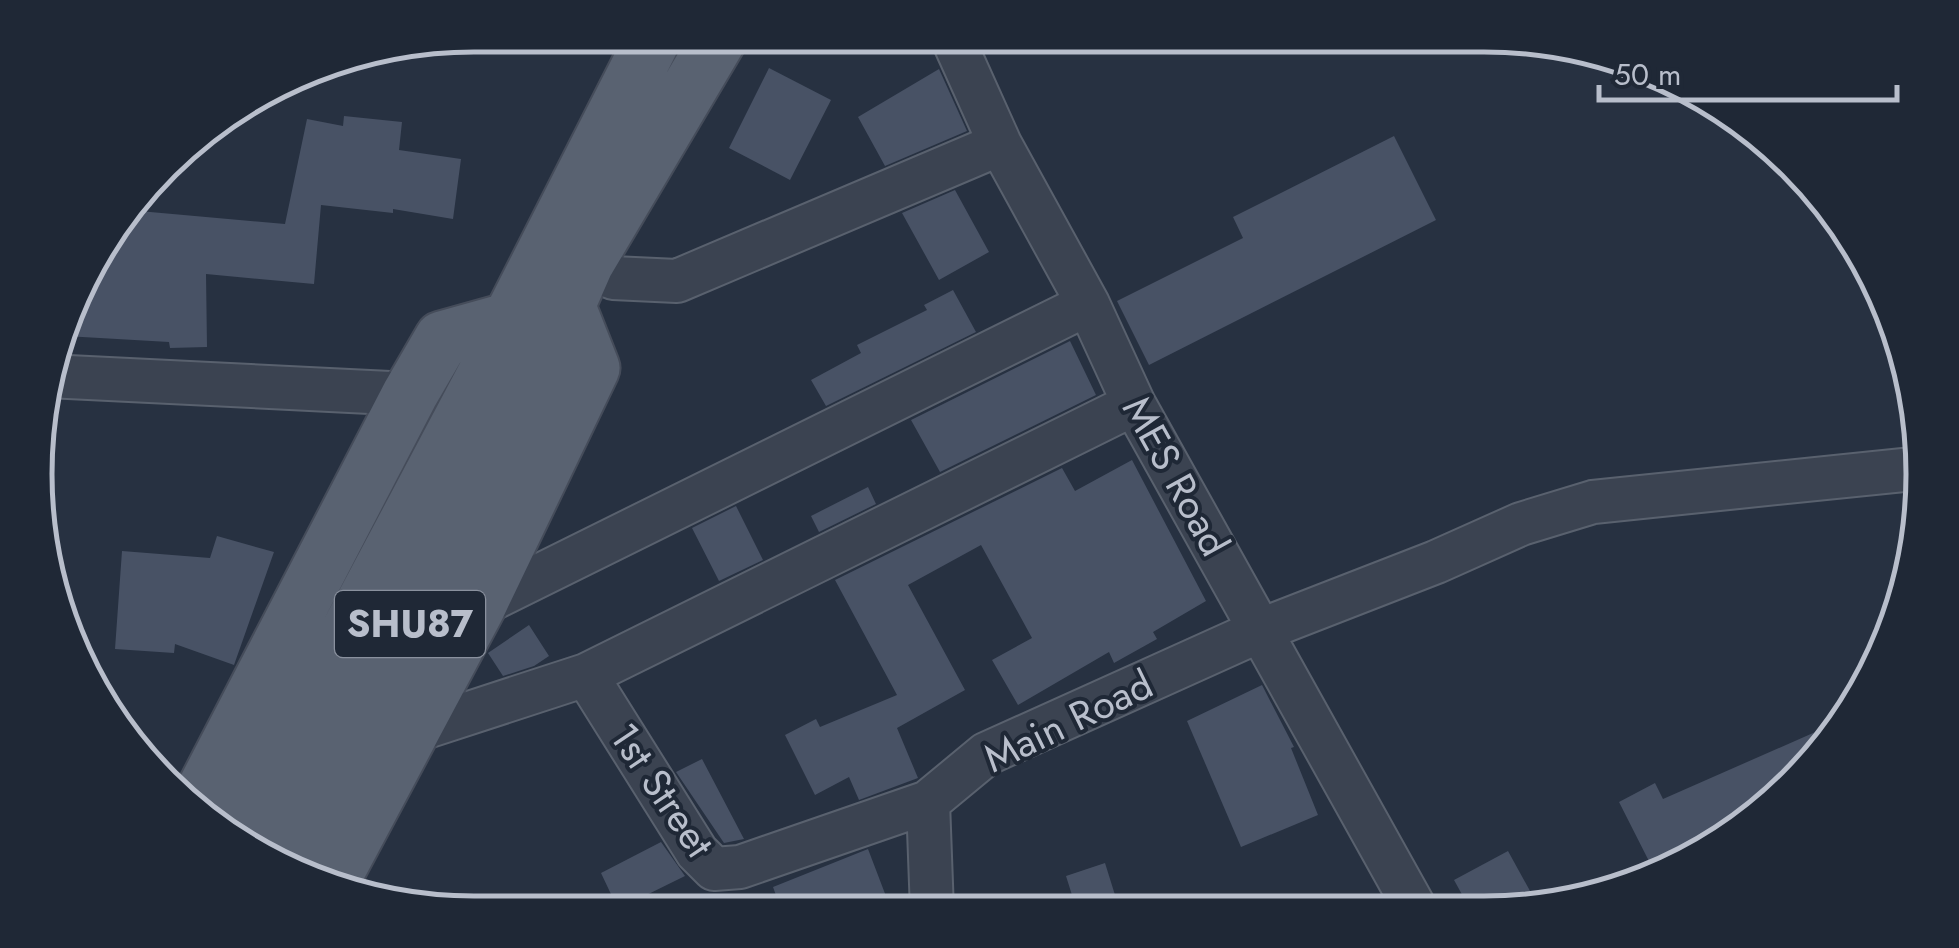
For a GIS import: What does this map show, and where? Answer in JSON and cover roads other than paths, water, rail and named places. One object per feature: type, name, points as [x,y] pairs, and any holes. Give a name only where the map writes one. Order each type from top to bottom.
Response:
[{"type":"main road","name":"SHU87","points":[[245,827],[478,388],[646,52]]},
{"type":"main road","name":"SHU87","points":[[288,852],[437,574],[577,285],[711,52]]},
{"type":"main road","points":[[336,872],[478,606],[592,368],[577,285]]},
{"type":"main road","points":[[202,795],[442,339],[510,320]]},
{"type":"street","name":"MES Road","points":[[959,52],[1000,144],[1088,304],[1134,404],[1408,896]]},
{"type":"street","points":[[577,285],[612,278],[676,281],[1000,144]]},
{"type":"street","points":[[478,606],[1088,304]]},
{"type":"street","points":[[64,377],[410,394]]},
{"type":"street","points":[[408,733],[586,675],[1134,404]]},
{"type":"street","name":"Main Road","points":[[928,802],[986,754],[1261,630],[1436,562],[1520,524],[1593,502],[1906,470]]},
{"type":"street","name":"1st Street","points":[[586,675],[697,852],[714,869],[740,867],[928,802]]},
{"type":"street","points":[[928,802],[931,896]]}]
